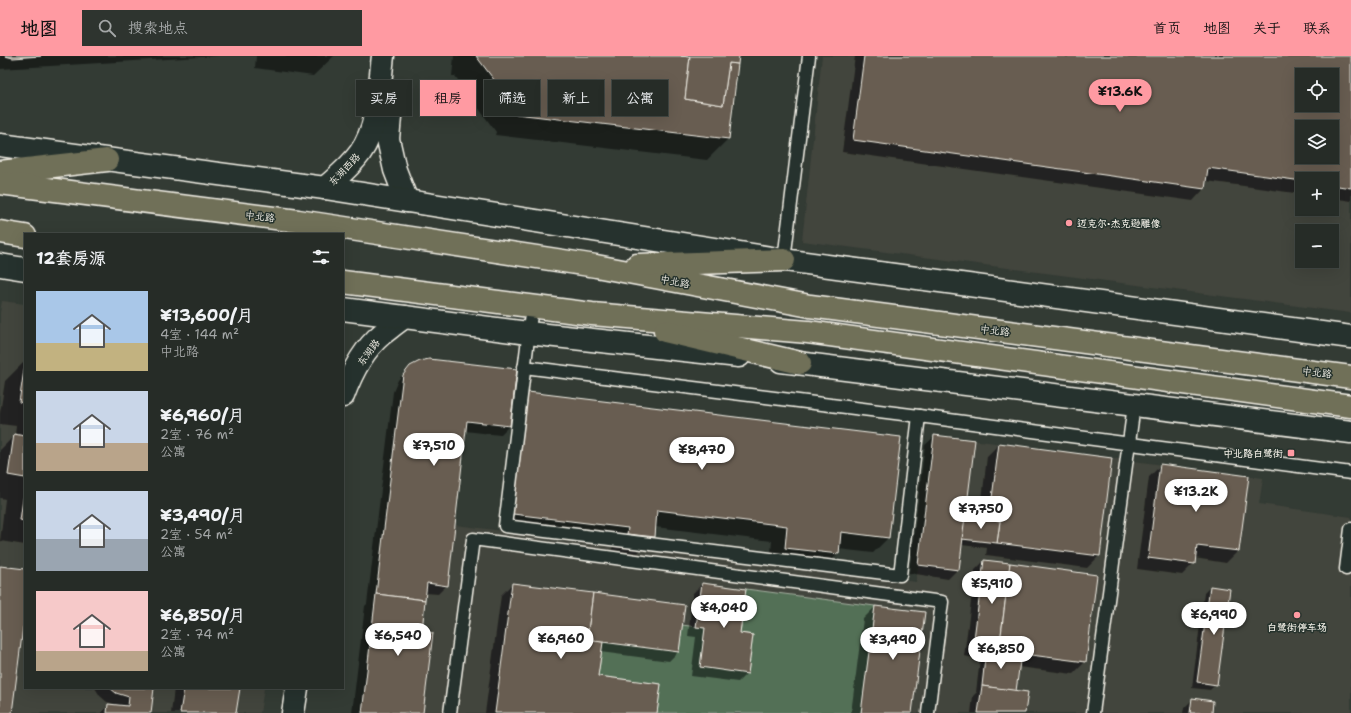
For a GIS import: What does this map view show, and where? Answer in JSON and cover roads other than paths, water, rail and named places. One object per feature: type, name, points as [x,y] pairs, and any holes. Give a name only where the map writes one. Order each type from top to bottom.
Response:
[{"type":"main road","name":"东湖西路","points":[[325,188],[354,161],[366,142],[374,121],[383,56]]},
{"type":"main road","points":[[397,56],[391,100],[388,139],[396,170],[407,201]]},
{"type":"main road","points":[[0,145],[325,188],[784,260],[1351,337]]},
{"type":"main road","points":[[0,172],[107,160]]},
{"type":"main road","name":"中北路","points":[[0,183],[298,221],[596,266],[810,306],[1351,377]]},
{"type":"main road","points":[[0,232],[24,236]]},
{"type":"main road","points":[[596,266],[784,260]]},
{"type":"main road","points":[[0,265],[24,269]]},
{"type":"main road","points":[[344,282],[592,314],[808,332],[1351,406]]},
{"type":"main road","points":[[344,309],[528,333],[800,363],[1351,432]]},
{"type":"main road","points":[[592,314],[800,363]]},
{"type":"main road","name":"东湖路","points":[[344,394],[358,365],[370,347],[381,334],[405,317]]},
{"type":"main road","points":[[293,713],[297,689]]},
{"type":"lane","points":[[784,260],[809,56]]},
{"type":"lane","points":[[532,306],[505,526],[900,575],[919,416]]},
{"type":"lane","points":[[524,367],[919,416],[1351,473]]},
{"type":"lane","points":[[1093,713],[1134,405]]},
{"type":"lane","points":[[1346,569],[1351,529]]},
{"type":"lane","points":[[450,713],[473,539],[942,602],[928,713]]},
{"type":"place","name":"迈克尔·杰克逊雕像","points":[[1069,223]]},
{"type":"place","name":"中北路白鹭街","points":[[1291,453]]},
{"type":"place","name":"白鹭街停车场","points":[[1297,615]]}]
